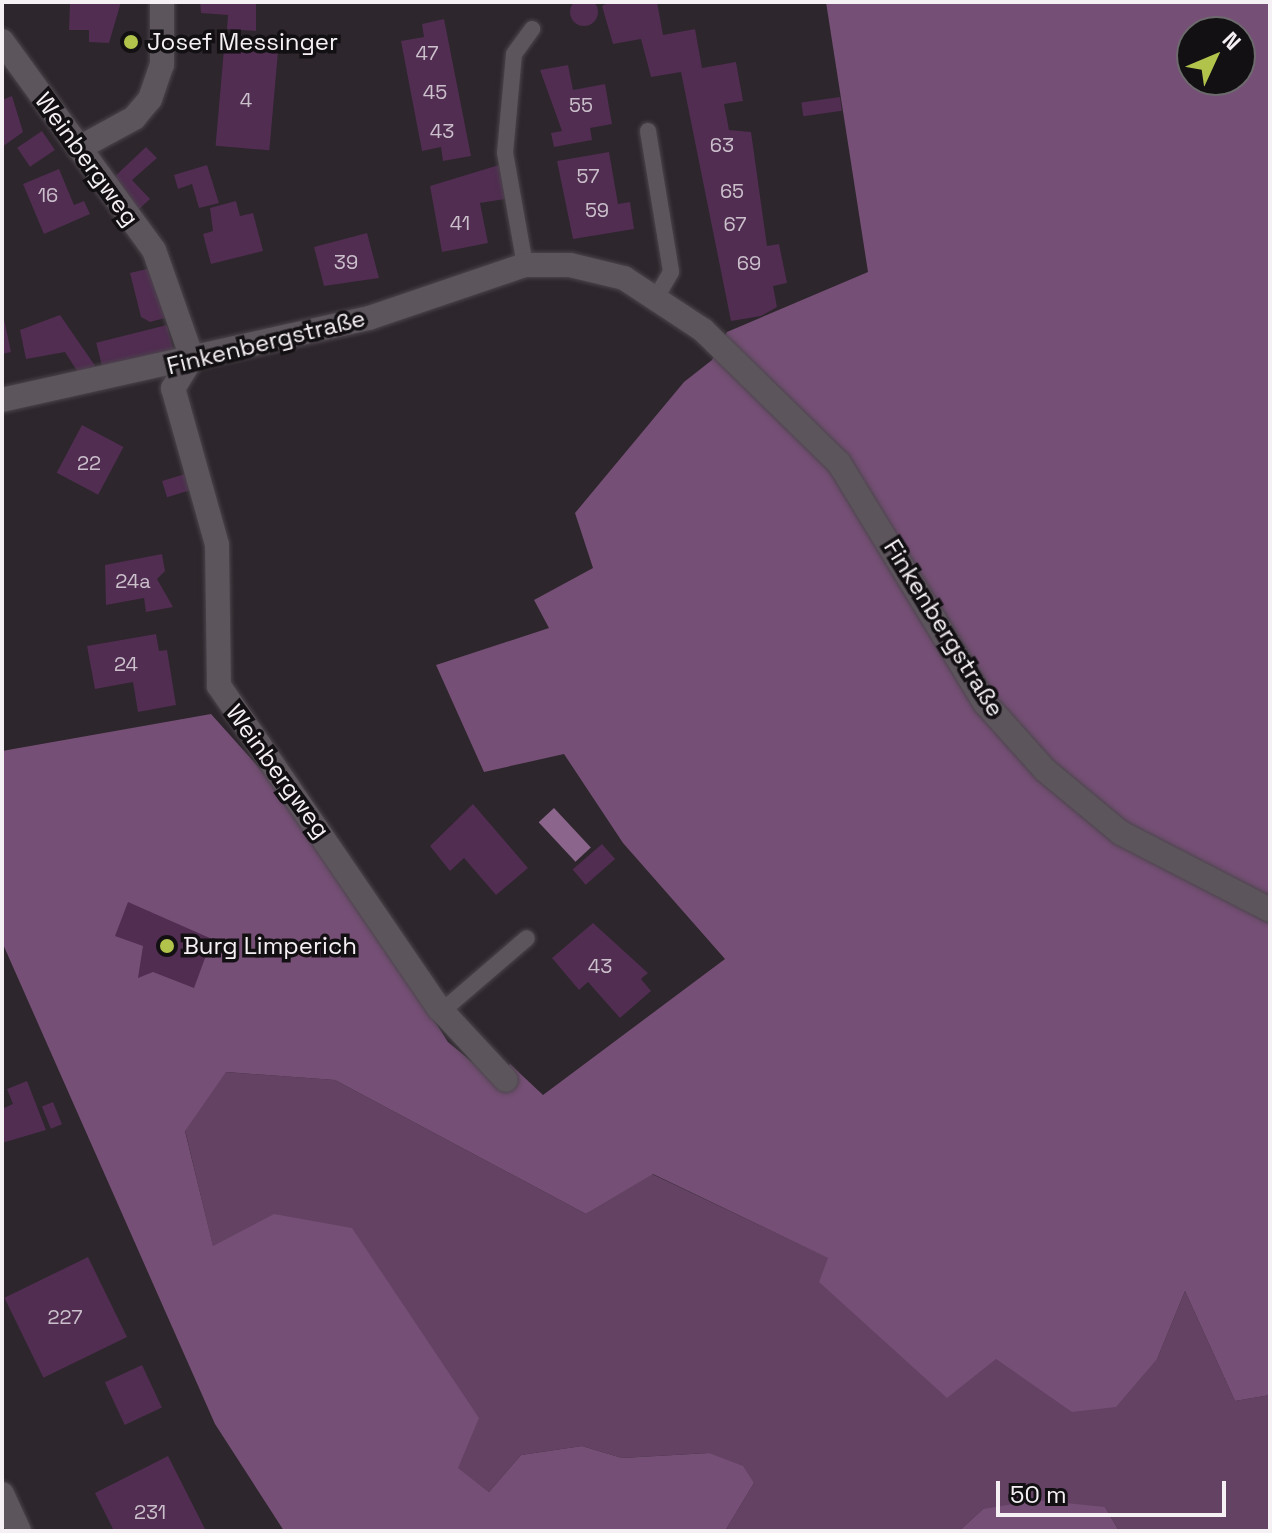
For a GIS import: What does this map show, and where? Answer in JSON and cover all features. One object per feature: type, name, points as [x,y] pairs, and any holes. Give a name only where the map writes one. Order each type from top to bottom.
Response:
[{"type":"street","points":[[79,148],[134,118],[150,99],[162,65],[162,2]]},
{"type":"street","name":"Weinbergweg","points":[[2,41],[154,250],[192,358],[173,388],[217,545],[219,686],[441,1012],[506,1080]]},
{"type":"street","name":"Finkenbergstraße","points":[[2,400],[369,318],[525,265],[602,269],[656,298],[703,330],[839,463],[985,703],[1045,770],[1121,833],[1270,910]]},
{"type":"street","points":[[2,1494],[19,1531]]},
{"type":"lane","points":[[525,265],[505,153],[514,54],[532,29]]},
{"type":"lane","points":[[648,131],[671,272],[656,298]]},
{"type":"lane","points":[[441,1012],[527,938]]},
{"type":"shaded area","points":[[826,2],[1270,2],[1270,1395],[1235,1401],[1185,1291],[1157,1359],[1116,1407],[1072,1412],[996,1359],[947,1398],[819,1282],[828,1258],[653,1174],[586,1214],[335,1080],[226,1072],[185,1131],[213,1246],[274,1214],[352,1228],[479,1418],[458,1468],[489,1492],[521,1455],[582,1446],[622,1458],[709,1453],[743,1466],[754,1483],[725,1531],[284,1531],[215,1424],[2,942],[2,751],[211,714],[306,820],[448,1042],[495,1081],[510,1064],[543,1095],[725,959],[623,843],[564,754],[484,772],[436,665],[549,628],[534,600],[593,568],[575,513],[684,382],[712,360],[727,332],[868,272]]},
{"type":"shaded area","points":[[554,808],[591,847],[575,862],[539,822]]},
{"type":"shaded area","points":[[225,1072],[335,1080],[586,1214],[652,1174],[829,1258],[996,1358],[1157,1359],[1185,1291],[1235,1401],[1270,1395],[1270,1531],[1119,1531],[1105,1507],[983,1509],[959,1531],[725,1531],[754,1483],[709,1453],[622,1458],[582,1446],[521,1455],[489,1492],[457,1468],[274,1215],[213,1247],[185,1130]]},
{"type":"shaded area","points":[[1037,1500],[1105,1507],[1119,1531],[959,1531],[983,1509]]},
{"type":"building","points":[[584,-2],[594,2],[598,12],[594,22],[584,26],[574,22],[570,12],[574,2]]},
{"type":"building","points":[[70,2],[121,2],[109,43],[89,42],[89,30],[69,30]]},
{"type":"building","points":[[200,2],[256,2],[256,31],[227,29],[228,15],[201,13]]},
{"type":"building","points":[[609,2],[657,2],[663,35],[695,29],[702,68],[736,62],[743,101],[724,104],[729,130],[751,132],[767,246],[779,244],[787,283],[773,286],[777,307],[761,316],[731,321],[681,72],[651,77],[641,39],[613,44],[602,6]]},
{"type":"building","points":[[444,19],[471,156],[443,161],[441,147],[422,151],[401,41],[424,37],[422,24]]},
{"type":"building","points":[[224,49],[278,54],[269,150],[216,146]]},
{"type":"building","points":[[568,65],[573,90],[605,84],[612,124],[590,128],[592,140],[554,147],[551,133],[562,131],[540,70]]},
{"type":"building","points":[[12,96],[23,132],[2,147],[2,100]]},
{"type":"building","points":[[840,97],[842,111],[803,116],[801,102]]},
{"type":"building","points":[[42,131],[55,150],[30,167],[17,148]]},
{"type":"building","points":[[146,147],[157,158],[132,180],[150,199],[137,211],[110,181]]},
{"type":"building","points":[[609,152],[618,204],[630,202],[634,229],[573,239],[557,161]]},
{"type":"building","points":[[207,165],[219,203],[199,208],[192,184],[178,189],[174,175]]},
{"type":"building","points":[[499,165],[505,199],[480,203],[488,243],[442,252],[430,186]]},
{"type":"building","points":[[59,169],[74,205],[84,201],[90,214],[44,234],[23,184]]},
{"type":"building","points":[[236,201],[240,216],[253,213],[263,251],[211,264],[203,234],[213,231],[210,208]]},
{"type":"building","points":[[367,233],[379,278],[324,286],[314,247]]},
{"type":"building","points":[[151,268],[165,318],[150,322],[141,317],[130,273]]},
{"type":"building","points":[[2,310],[11,352],[2,354]]},
{"type":"building","points":[[60,315],[98,370],[79,374],[65,352],[26,359],[20,330]]},
{"type":"building","points":[[167,325],[174,354],[103,372],[96,343]]},
{"type":"building","points":[[82,425],[123,447],[98,495],[57,473]]},
{"type":"building","points":[[185,474],[190,490],[167,497],[162,481]]},
{"type":"building","points":[[162,554],[165,571],[157,579],[173,607],[146,612],[144,598],[106,605],[105,565]]},
{"type":"building","points":[[156,634],[159,651],[167,650],[176,705],[138,712],[133,682],[95,689],[87,646]]},
{"type":"building","points":[[473,804],[528,868],[496,895],[464,858],[450,871],[430,846]]},
{"type":"building","points":[[602,844],[615,859],[586,885],[573,870]]},
{"type":"building","points":[[128,902],[212,939],[194,988],[153,972],[138,978],[143,946],[115,936]]},
{"type":"building","points":[[593,923],[648,973],[641,979],[651,991],[620,1018],[588,982],[579,990],[552,958]]},
{"type":"building","points":[[27,1081],[46,1130],[2,1143],[2,1109],[13,1104],[7,1089]]},
{"type":"building","points":[[53,1102],[62,1124],[51,1129],[42,1106]]},
{"type":"building","points":[[88,1257],[127,1337],[43,1378],[4,1298]]},
{"type":"building","points":[[142,1365],[162,1408],[125,1425],[105,1382]]},
{"type":"building","points":[[168,1456],[206,1531],[114,1531],[95,1493]]},
{"type":"place","name":"Josef Messinger","points":[[131,42]]},
{"type":"place","name":"Burg Limperich","points":[[167,946]]}]
